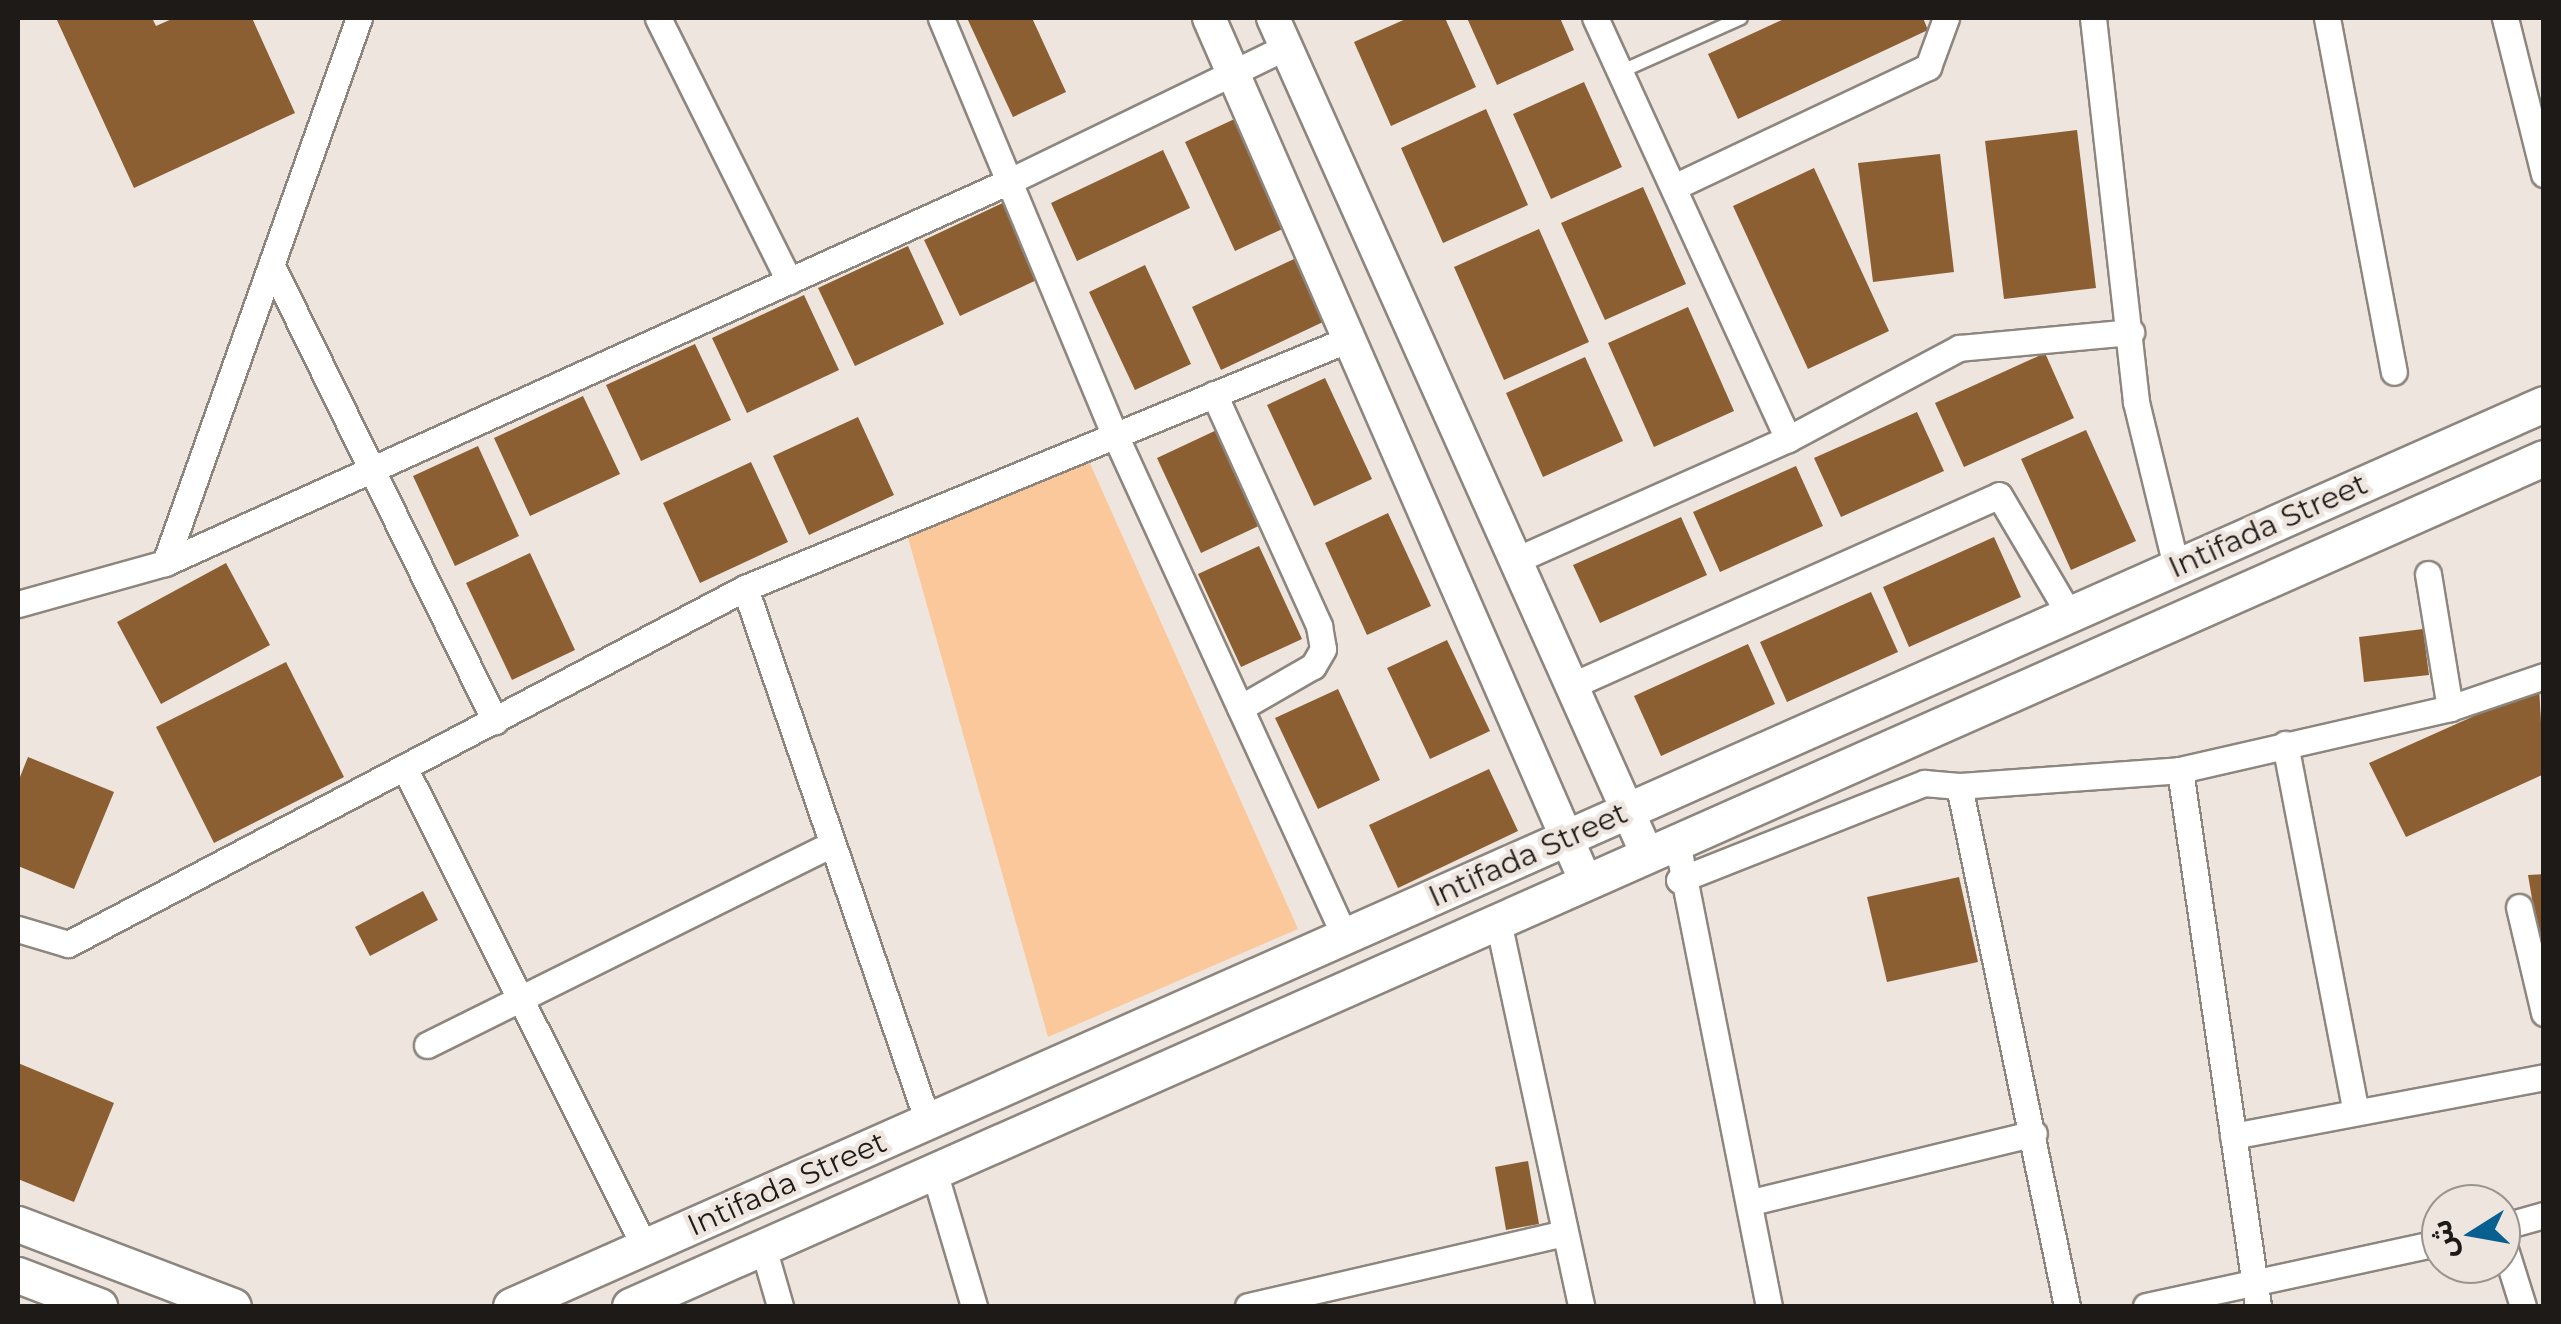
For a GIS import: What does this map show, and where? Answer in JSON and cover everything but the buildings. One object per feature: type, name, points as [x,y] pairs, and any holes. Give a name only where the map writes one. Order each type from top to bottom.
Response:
[{"type":"main road","name":"Intifada Street","points":[[512,1306],[2544,404]]},
{"type":"main road","name":"Intifada Street","points":[[630,1306],[2544,458]]},
{"type":"main road","points":[[18,1224],[233,1306]]},
{"type":"main road","points":[[18,1275],[98,1306]]},
{"type":"street","points":[[165,563],[358,18]]},
{"type":"street","points":[[658,18],[788,281]]},
{"type":"street","points":[[940,18],[1014,179],[1115,435],[1345,937]]},
{"type":"street","points":[[1209,18],[1586,882]]},
{"type":"street","points":[[1596,18],[1676,186],[1788,439]]},
{"type":"street","points":[[1676,186],[1928,67],[1946,18]]},
{"type":"street","points":[[2093,18],[2132,332],[2136,402],[2176,566]]},
{"type":"street","points":[[2327,18],[2394,372]]},
{"type":"street","points":[[2504,18],[2544,174]]},
{"type":"street","points":[[18,604],[165,563],[372,470],[1014,179],[1234,74],[1280,32],[1628,810],[1662,848],[1679,880],[1752,1202],[1769,1306]]},
{"type":"street","points":[[272,266],[495,721]]},
{"type":"street","points":[[1516,560],[1788,439],[1959,348],[2132,332]]},
{"type":"street","points":[[18,929],[68,944],[746,588],[1349,339]]},
{"type":"street","points":[[1214,394],[1319,626],[1323,650],[1313,666],[1240,708]]},
{"type":"street","points":[[1572,685],[1999,495],[2068,614]]},
{"type":"street","points":[[2428,574],[2450,708]]},
{"type":"street","points":[[746,588],[830,845],[928,1122]]},
{"type":"street","points":[[1679,880],[1924,783],[1959,786],[2180,770],[2450,708],[2544,676]]},
{"type":"street","points":[[2286,744],[2355,1108]]},
{"type":"street","points":[[405,769],[645,1247]]},
{"type":"street","points":[[2180,770],[2256,1296]]},
{"type":"street","points":[[1959,786],[2034,1132],[2067,1306]]},
{"type":"street","points":[[427,1045],[830,845]]},
{"type":"street","points":[[2519,907],[2544,1013]]},
{"type":"street","points":[[1498,921],[1581,1306]]},
{"type":"street","points":[[2233,1136],[2355,1108],[2544,1077]]},
{"type":"street","points":[[1752,1202],[2034,1132]]},
{"type":"street","points":[[934,1171],[974,1306]]},
{"type":"street","points":[[1248,1306],[1565,1233]]},
{"type":"street","points":[[763,1247],[780,1306]]},
{"type":"street","points":[[2146,1306],[2256,1296],[2421,1248]]},
{"type":"lane","points":[[1622,71],[1741,18]]},
{"type":"shaded area","points":[[1088,459],[1298,929],[1048,1037],[907,534]]}]
